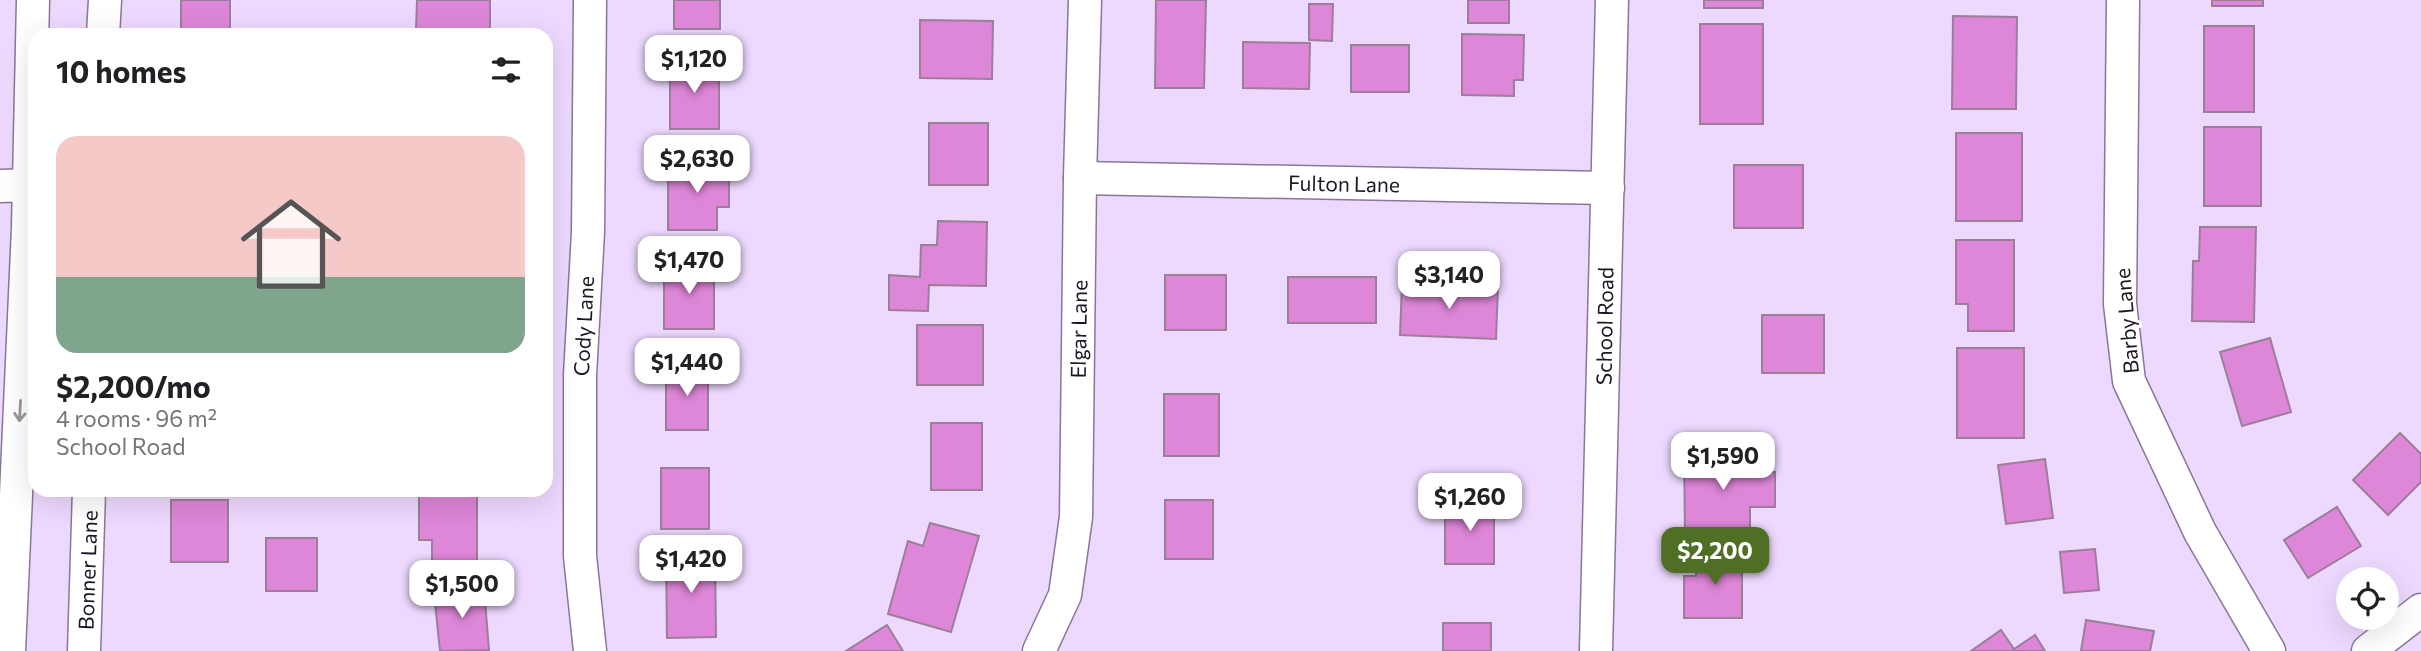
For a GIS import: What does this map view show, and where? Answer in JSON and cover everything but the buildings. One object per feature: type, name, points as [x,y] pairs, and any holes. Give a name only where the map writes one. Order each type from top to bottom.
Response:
[{"type":"street","points":[[31,28],[33,0]]},
{"type":"street","points":[[103,28],[105,0]]},
{"type":"street","name":"Cody Lane","points":[[590,0],[588,232],[580,375],[580,556],[590,651]]},
{"type":"street","name":"Elgar Lane","points":[[1039,651],[1065,595],[1076,517],[1085,0]]},
{"type":"street","name":"School Road","points":[[1596,651],[1612,0]]},
{"type":"street","name":"Barby Lane","points":[[2123,0],[2120,304],[2129,381],[2200,532],[2269,651]]},
{"type":"street","points":[[9,651],[22,185],[28,84]]},
{"type":"street","name":"Fulton Lane","points":[[1080,178],[1608,188]]},
{"type":"street","name":"Bonner Lane","points":[[84,651],[89,497]]},
{"type":"street","points":[[2368,651],[2421,610]]}]
